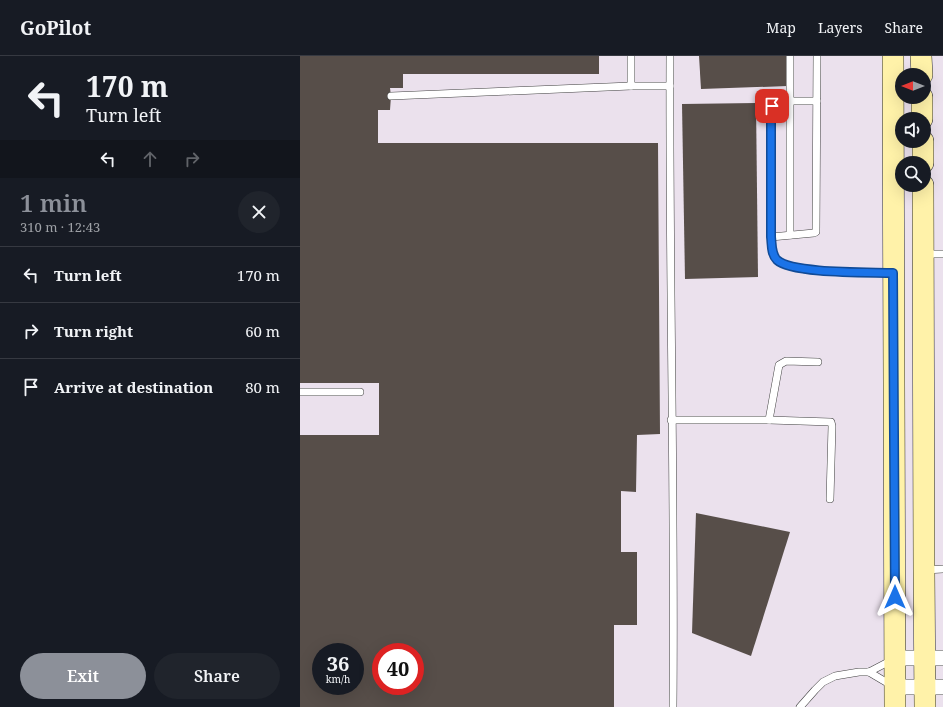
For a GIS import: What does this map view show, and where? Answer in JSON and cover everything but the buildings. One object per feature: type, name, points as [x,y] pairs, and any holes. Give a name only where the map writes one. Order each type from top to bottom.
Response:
[{"type":"street","points":[[893,56],[895,697],[931,694],[934,658],[934,254],[924,192]]},
{"type":"street","points":[[922,56],[922,68]]},
{"type":"street","points":[[895,658],[934,658]]},
{"type":"lane","points":[[631,56],[631,86]]},
{"type":"lane","points":[[670,56],[671,420],[674,577],[673,707]]},
{"type":"lane","points":[[790,56],[790,235]]},
{"type":"lane","points":[[771,237],[816,232],[817,56]]},
{"type":"lane","points":[[391,96],[631,86],[670,86]]},
{"type":"lane","points":[[817,101],[790,101],[775,103],[772,106],[771,237],[773,254],[778,261],[811,270],[893,273]]},
{"type":"lane","points":[[769,420],[779,365],[786,361],[818,362]]},
{"type":"lane","points":[[300,392],[360,392]]},
{"type":"lane","points":[[671,420],[769,420],[831,422],[830,499]]},
{"type":"lane","points":[[801,707],[814,690],[823,682],[835,676],[869,672],[895,658]]},
{"type":"lane","points":[[869,672],[895,697]]},
{"type":"shaded area","points":[[300,56],[943,56],[943,707],[300,707]]},
{"type":"route","points":[[772,106],[771,237],[773,254],[775,257],[778,261],[811,270],[893,273],[895,597]]}]
